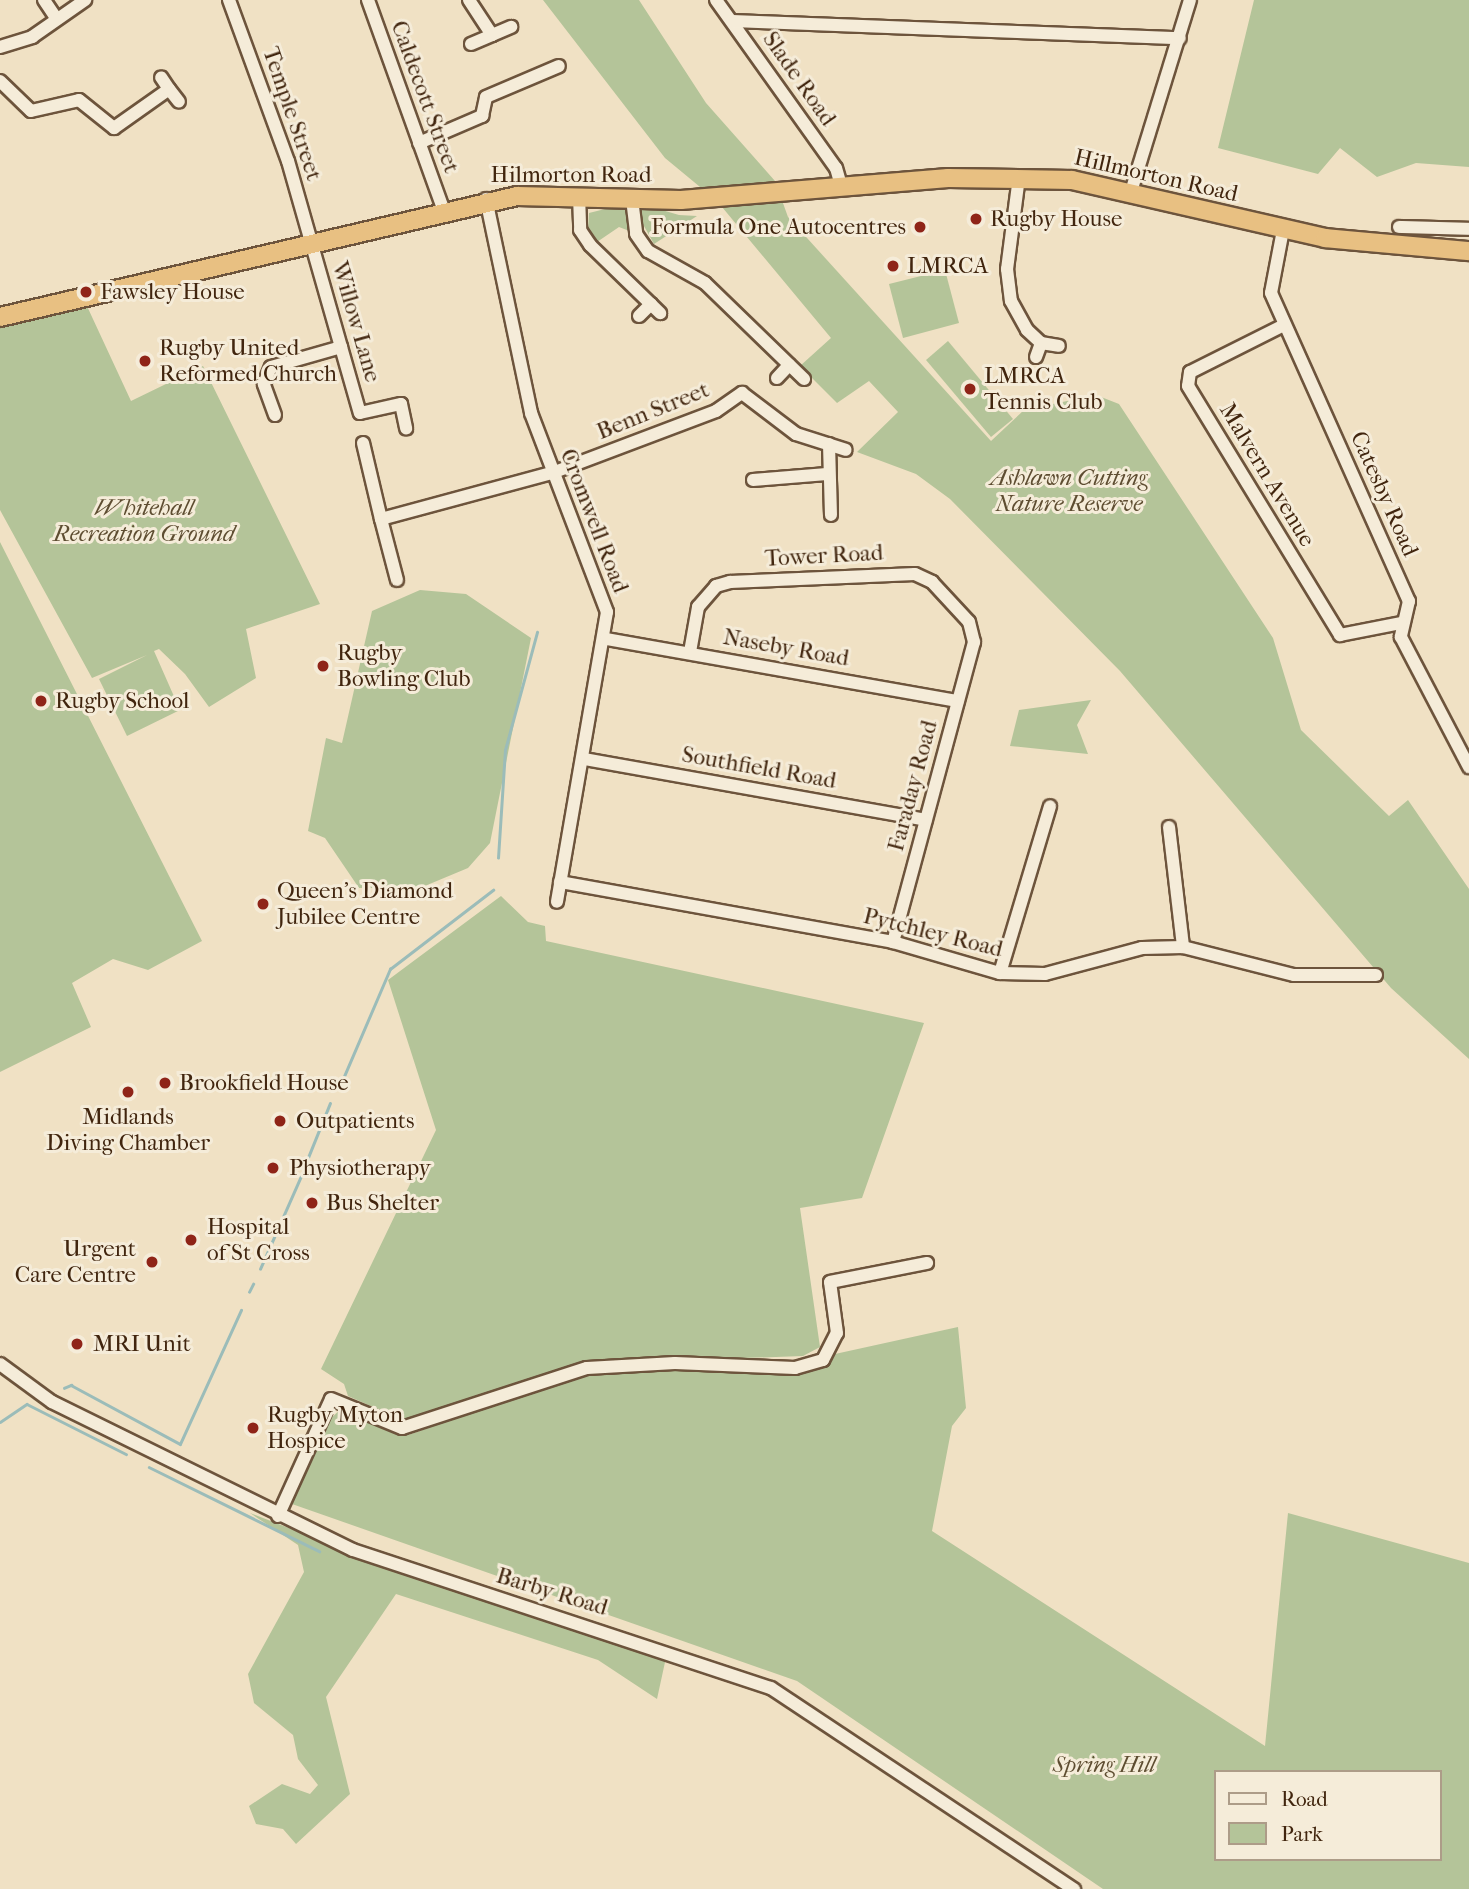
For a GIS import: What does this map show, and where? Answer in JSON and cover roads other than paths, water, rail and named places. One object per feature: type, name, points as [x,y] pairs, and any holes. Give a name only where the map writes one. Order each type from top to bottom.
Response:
[{"type":"highway","name":"Hillmorton Road","points":[[789,190],[1019,177],[1072,180],[1283,230],[1469,251]]},
{"type":"highway","name":"Hilmorton Road","points":[[0,317],[486,199],[579,195],[632,199],[700,199],[789,190]]},
{"type":"street","points":[[44,0],[57,19]]},
{"type":"street","points":[[0,47],[32,37],[85,0]]},
{"type":"street","name":"Temple Street","points":[[229,0],[312,243]]},
{"type":"street","name":"Caldecott Street","points":[[368,0],[443,208]]},
{"type":"street","points":[[469,0],[492,35]]},
{"type":"street","name":"Slade Road","points":[[716,0],[836,168],[841,186]]},
{"type":"street","points":[[1130,195],[1190,0]]},
{"type":"street","points":[[732,21],[1180,38]]},
{"type":"street","points":[[471,44],[510,27]]},
{"type":"street","points":[[419,143],[482,116],[486,97],[559,66]]},
{"type":"street","points":[[160,77],[179,102]]},
{"type":"street","points":[[0,81],[30,111],[79,100],[114,128],[169,89]]},
{"type":"street","points":[[1019,177],[1007,283],[1015,312],[1041,343],[1059,346]]},
{"type":"street","points":[[579,195],[580,230],[590,245],[655,309],[639,316]]},
{"type":"street","name":"Cromwell Road","points":[[486,199],[530,410],[552,473],[605,601],[606,639],[557,902]]},
{"type":"street","points":[[632,199],[636,234],[648,251],[705,283],[781,367],[804,379]]},
{"type":"street","points":[[1399,227],[1469,229]]},
{"type":"street","name":"Catesby Road","points":[[1283,230],[1271,293],[1409,601],[1401,624],[1404,645],[1469,768]]},
{"type":"street","name":"Willow Lane","points":[[312,243],[360,413],[401,404],[407,428]]},
{"type":"street","name":"Malvern Avenue","points":[[1284,325],[1185,378],[1340,635],[1401,624]]},
{"type":"street","points":[[1036,357],[1041,343]]},
{"type":"street","points":[[275,415],[264,384],[271,367],[341,347]]},
{"type":"street","name":"Benn Street","points":[[381,519],[456,501],[552,473],[716,411],[742,393],[796,434],[829,444]]},
{"type":"street","points":[[363,443],[397,580]]},
{"type":"street","points":[[831,515],[827,474],[829,444],[846,450]]},
{"type":"street","points":[[753,480],[827,474]]},
{"type":"street","name":"Tower Road","points":[[691,652],[698,607],[716,586],[904,574],[932,582],[969,622],[974,642]]},
{"type":"street","name":"Naseby Road","points":[[606,639],[958,701]]},
{"type":"street","name":"Faraday Road","points":[[893,942],[974,642]]},
{"type":"street","name":"Southfield Road","points":[[584,759],[926,820]]},
{"type":"street","points":[[1000,973],[1049,806]]},
{"type":"street","points":[[1169,827],[1183,947]]},
{"type":"street","name":"Pytchley Road","points":[[561,882],[893,942],[1000,973],[1045,974],[1142,948],[1183,947],[1294,975],[1376,975]]},
{"type":"street","points":[[278,1516],[331,1399],[402,1428],[587,1368],[675,1363],[795,1368],[823,1360],[837,1333],[830,1282],[928,1263]]},
{"type":"street","name":"Barby Road","points":[[0,1364],[52,1402],[278,1516],[368,1555],[771,1688],[1074,1889]]},
{"type":"waterway","points":[[498,858],[505,750],[537,632]]},
{"type":"waterway","points":[[342,1081],[390,969],[493,890]]},
{"type":"waterway","points":[[307,1160],[330,1103]]},
{"type":"waterway","points":[[260,1269],[301,1176]]},
{"type":"waterway","points":[[249,1292],[253,1284]]},
{"type":"waterway","points":[[64,1388],[71,1385],[180,1444],[241,1310]]},
{"type":"waterway","points":[[0,1422],[27,1404],[126,1454]]},
{"type":"waterway","points":[[149,1467],[319,1551]]},
{"type":"place","name":"Rugby House","points":[[976,219]]},
{"type":"place","name":"Formula One Autocentres","points":[[920,227]]},
{"type":"place","name":"LMRCA","points":[[893,266]]},
{"type":"place","name":"Fawsley House","points":[[86,292]]},
{"type":"place","name":"Rugby United Reformed Church","points":[[145,361]]},
{"type":"place","name":"LMRCA Tennis Club","points":[[970,389]]},
{"type":"place","name":"Rugby Bowling Club","points":[[323,666]]},
{"type":"place","name":"Rugby School","points":[[41,701]]},
{"type":"place","name":"Queen's Diamond Jubilee Centre","points":[[263,904]]},
{"type":"place","name":"Brookfield House","points":[[165,1083]]},
{"type":"place","name":"Midlands Diving Chamber","points":[[128,1092]]},
{"type":"place","name":"Outpatients","points":[[280,1121]]},
{"type":"place","name":"Physiotherapy","points":[[273,1168]]},
{"type":"place","name":"Bus Shelter","points":[[312,1203]]},
{"type":"place","name":"Hospital of St Cross","points":[[191,1240]]},
{"type":"place","name":"Urgent Care Centre","points":[[152,1262]]},
{"type":"place","name":"MRI Unit","points":[[77,1344]]},
{"type":"place","name":"Rugby Myton Hospice","points":[[253,1428]]},
{"type":"park label","name":"Ashlawn Cutting Nature Reserve","points":[[1069,491]]},
{"type":"park label","name":"Whitehall Recreation Ground","points":[[144,521]]},
{"type":"park label","name":"Spring Hill","points":[[1104,1765]]}]
